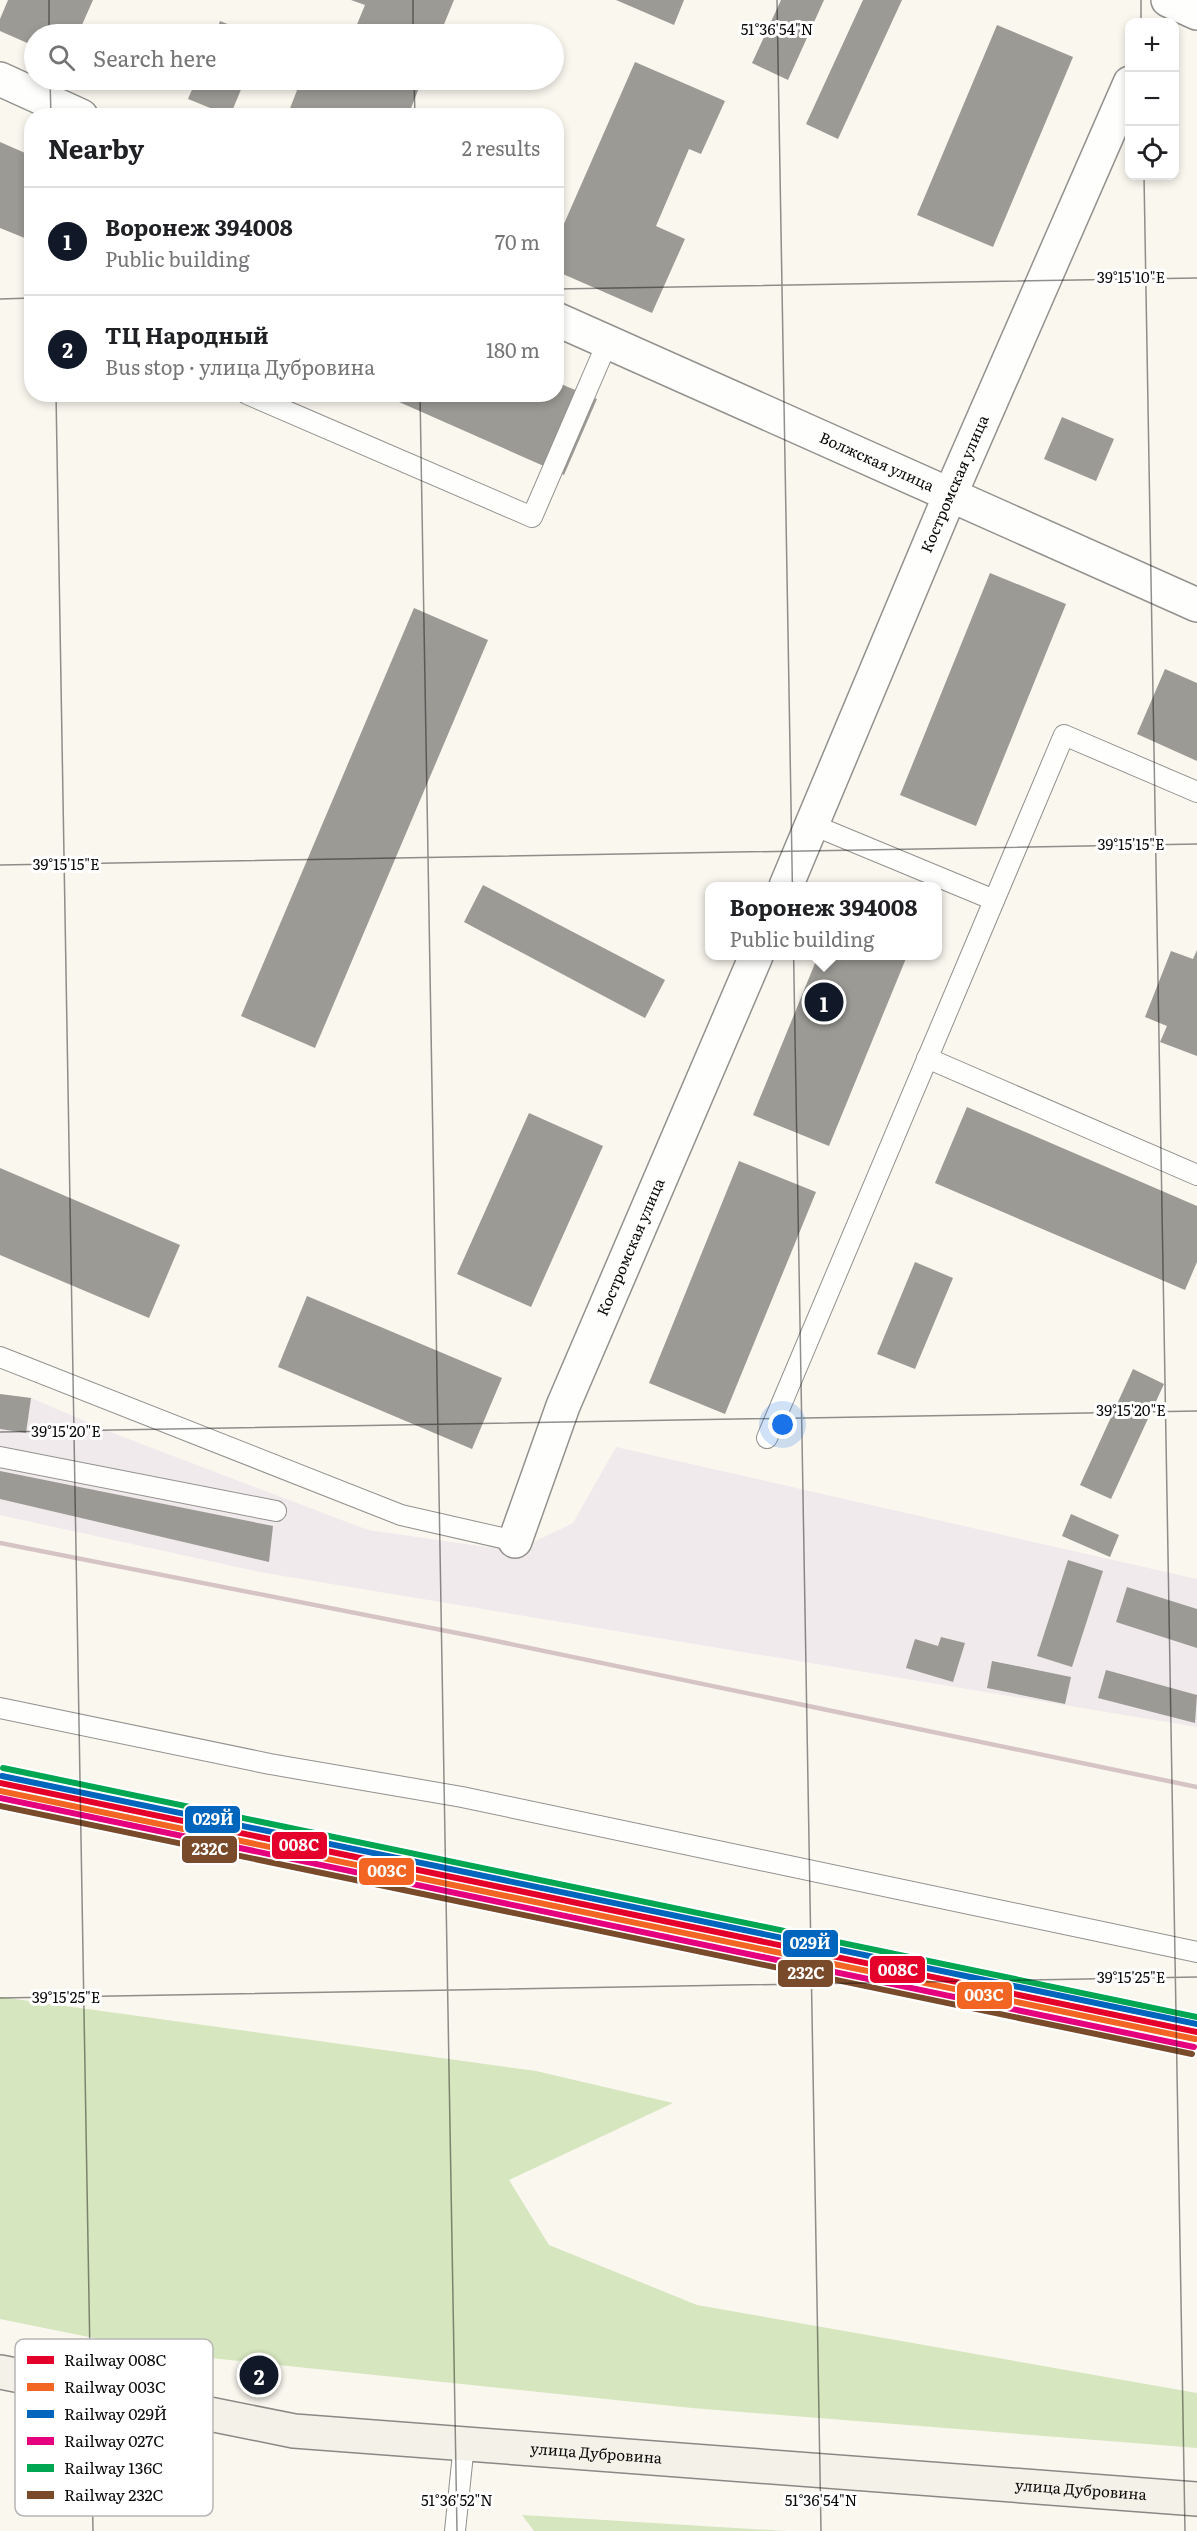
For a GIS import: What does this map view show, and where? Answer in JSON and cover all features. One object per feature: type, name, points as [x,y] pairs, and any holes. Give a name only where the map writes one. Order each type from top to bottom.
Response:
[{"type":"main road","name":"улица Дубровина","points":[[0,2372],[15,2375]]},
{"type":"main road","name":"улица Дубровина","points":[[213,2415],[294,2431],[1197,2499]]},
{"type":"street","points":[[1158,18],[1167,0],[1197,13]]},
{"type":"street","points":[[0,79],[24,90]]},
{"type":"street","points":[[24,90],[63,108]]},
{"type":"street","name":"Костромская улица","points":[[788,882],[950,495],[1125,94]]},
{"type":"street","name":"Волжская улица","points":[[564,322],[1197,605]]},
{"type":"street","name":"Костромская улица","points":[[515,1541],[563,1406],[754,960]]},
{"type":"lane","points":[[266,402],[532,517],[608,341]]},
{"type":"lane","points":[[767,1438],[1064,735],[1197,792]]},
{"type":"lane","points":[[813,825],[994,900]]},
{"type":"lane","points":[[927,1058],[1197,1175]]},
{"type":"lane","points":[[0,1357],[401,1515],[515,1541]]},
{"type":"lane","points":[[0,1457],[276,1511]]},
{"type":"lane","points":[[0,1708],[270,1764],[462,1797],[1197,1952]]},
{"type":"lane","points":[[455,2531],[464,2444]]},
{"type":"shaded area","points":[[0,1394],[31,1398],[118,1435],[368,1530],[515,1551],[573,1523],[616,1447],[1197,1579],[1197,1727],[259,1572],[0,1515]]},
{"type":"green space","points":[[0,1997],[536,2071],[673,2103],[509,2180],[549,2245],[697,2305],[1197,2393],[1197,2448],[692,2408],[213,2358],[213,2339],[99,2339],[0,2319]]},
{"type":"green space","points":[[522,2515],[786,2531],[534,2531]]},
{"type":"building","points":[[8,0],[93,0],[82,24],[24,24],[24,42],[0,31],[0,19]]},
{"type":"building","points":[[351,0],[454,0],[444,24],[357,24],[365,5]]},
{"type":"building","points":[[616,0],[684,0],[674,25]]},
{"type":"building","points":[[781,0],[824,0],[788,80],[752,63]]},
{"type":"building","points":[[863,0],[902,0],[838,139],[806,124]]},
{"type":"building","points":[[997,25],[1073,57],[993,247],[917,215]]},
{"type":"building","points":[[635,62],[725,101],[701,154],[689,149],[656,226],[685,239],[652,313],[564,274],[564,224]]},
{"type":"building","points":[[192,90],[241,90],[233,108],[210,108],[188,99]]},
{"type":"building","points":[[297,90],[418,90],[411,108],[290,108]]},
{"type":"building","points":[[0,142],[24,152],[24,238],[0,228]]},
{"type":"building","points":[[564,385],[597,399],[564,475],[399,402],[564,402]]},
{"type":"building","points":[[1062,417],[1114,439],[1096,481],[1044,459]]},
{"type":"building","points":[[990,573],[1066,604],[976,826],[900,795]]},
{"type":"building","points":[[414,608],[488,640],[315,1048],[241,1016]]},
{"type":"building","points":[[1165,669],[1197,683],[1197,761],[1137,734]]},
{"type":"building","points":[[483,885],[665,980],[645,1018],[464,922]]},
{"type":"building","points":[[1197,950],[1197,1056],[1160,1042],[1167,1026],[1145,1017],[1171,951],[1193,959]]},
{"type":"building","points":[[816,960],[905,960],[829,1146],[753,1115]]},
{"type":"building","points":[[967,1107],[1197,1206],[1197,1262],[1185,1290],[935,1183]]},
{"type":"building","points":[[529,1113],[603,1146],[531,1307],[457,1274]]},
{"type":"building","points":[[739,1161],[816,1192],[725,1414],[649,1383]]},
{"type":"building","points":[[0,1168],[180,1245],[149,1318],[0,1255]]},
{"type":"building","points":[[915,1262],[953,1278],[915,1369],[877,1354]]},
{"type":"building","points":[[307,1296],[502,1378],[472,1449],[278,1367]]},
{"type":"building","points":[[1133,1369],[1164,1384],[1111,1499],[1080,1485]]},
{"type":"building","points":[[0,1394],[31,1398],[26,1433],[0,1429]]},
{"type":"building","points":[[0,1471],[273,1526],[269,1562],[0,1499]]},
{"type":"building","points":[[1071,1514],[1119,1535],[1110,1557],[1062,1536]]},
{"type":"building","points":[[1068,1560],[1103,1571],[1072,1667],[1037,1656]]},
{"type":"building","points":[[1127,1587],[1197,1609],[1197,1648],[1116,1622]]},
{"type":"building","points":[[941,1637],[965,1643],[953,1682],[906,1668],[915,1639],[938,1646]]},
{"type":"building","points":[[992,1661],[1071,1677],[1065,1704],[987,1688]]},
{"type":"building","points":[[1106,1670],[1197,1695],[1195,1723],[1098,1698]]},
{"type":"railway","points":[[0,1543],[472,1636],[1197,1787]]},
{"type":"rail line","name":"136С","points":[[3,1768],[1197,2017]]},
{"type":"rail line","name":"029Й","points":[[2,1776],[1197,2024]]},
{"type":"rail line","name":"008С","points":[[0,1783],[1197,2032]]},
{"type":"rail line","name":"003С","points":[[0,1791],[1195,2039]]},
{"type":"rail line","name":"027С","points":[[0,1798],[1194,2047]]},
{"type":"rail line","name":"232C","points":[[0,1806],[1192,2054]]},
{"type":"place","name":"Воронеж 394008","points":[[824,1002]]},
{"type":"place","name":"ТЦ Народный","points":[[259,2375]]}]
